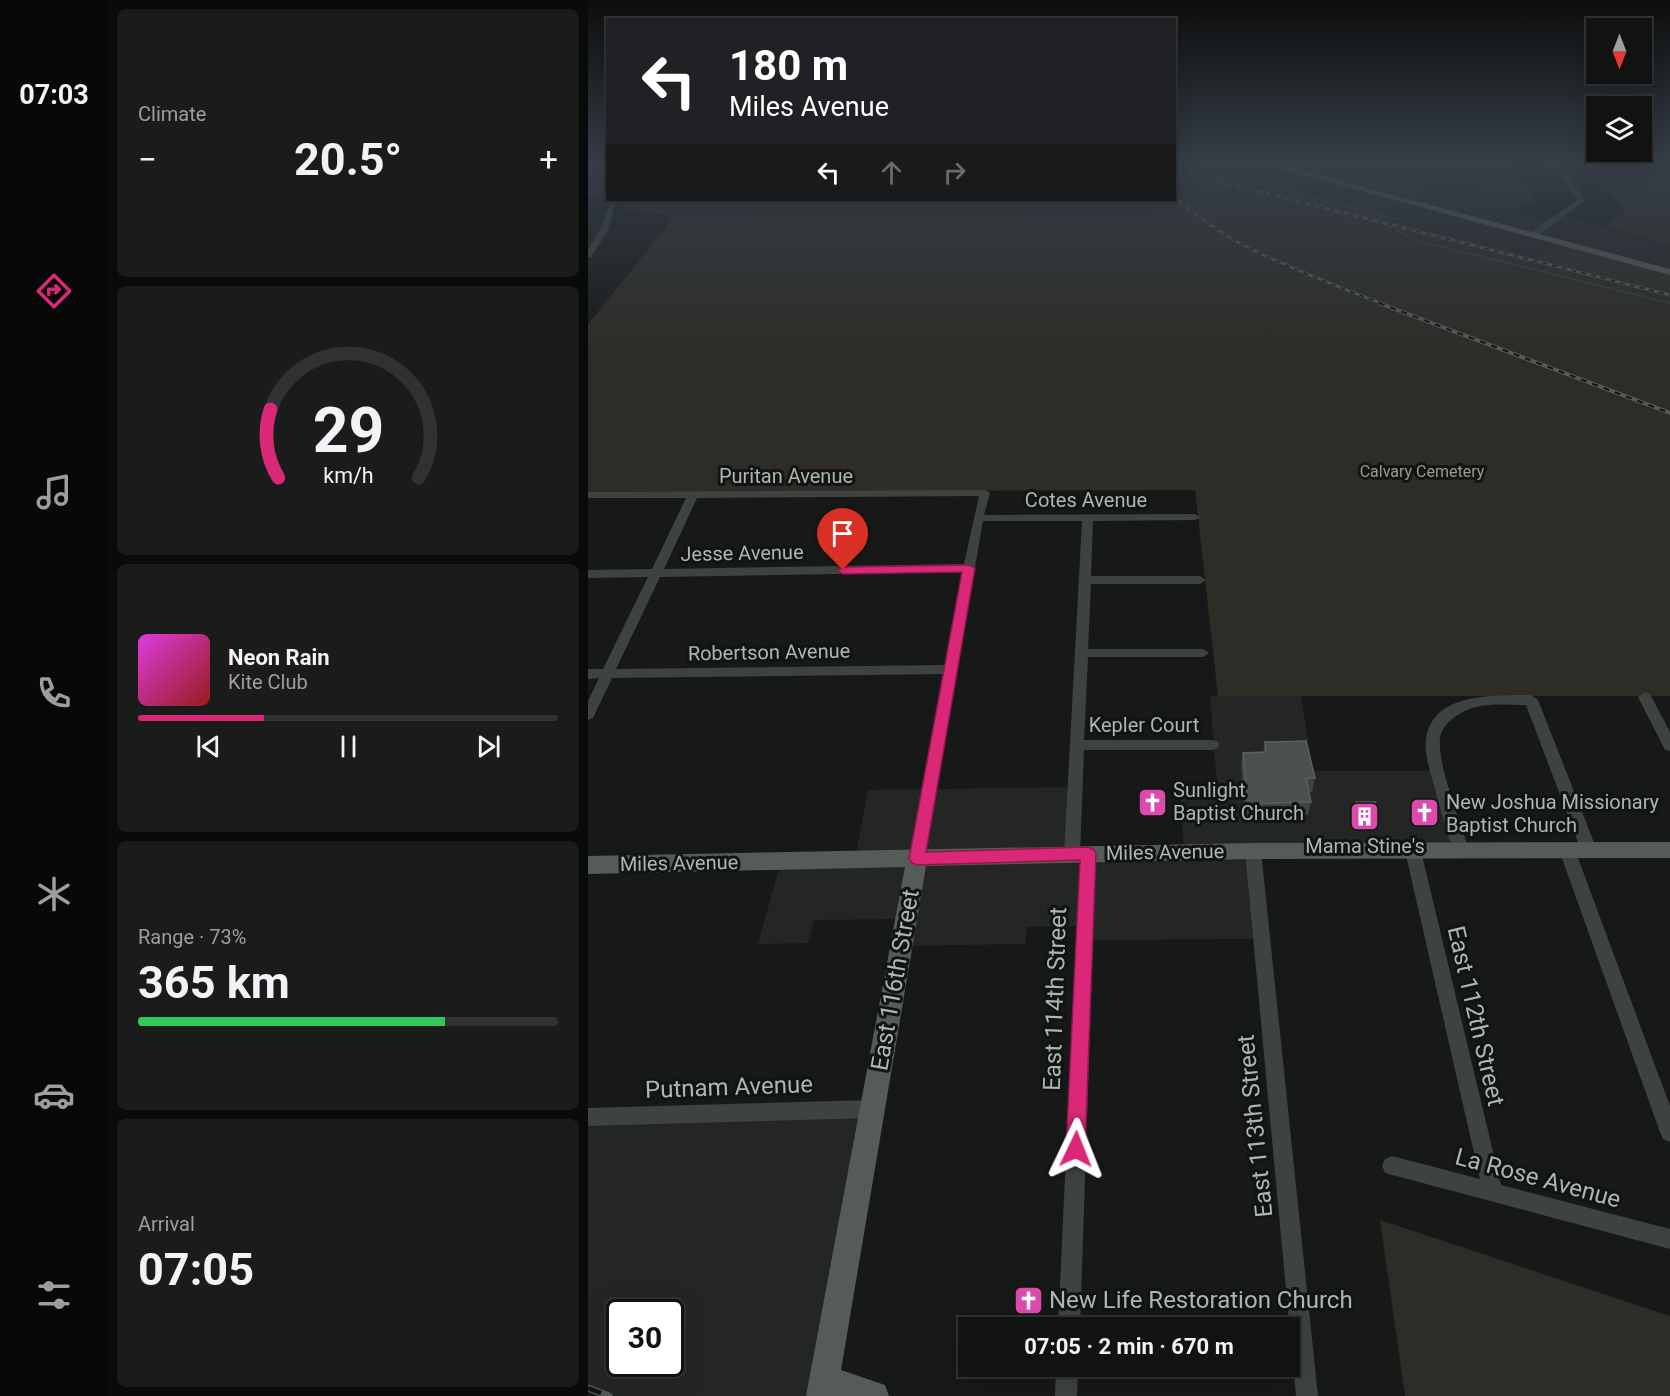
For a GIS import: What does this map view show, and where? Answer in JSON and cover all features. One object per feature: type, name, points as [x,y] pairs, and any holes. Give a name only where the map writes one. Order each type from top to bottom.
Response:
[{"type":"main road","points":[[1507,228],[1670,272]]},
{"type":"main road","name":"Miles Avenue","points":[[588,865],[917,859],[1080,853],[1670,850]]},
{"type":"main road","name":"East 116th Street","points":[[823,1388],[917,859]]},
{"type":"main road","points":[[823,1388],[874,1396]]},
{"type":"street","points":[[588,255],[604,228]]},
{"type":"street","points":[[1533,235],[1543,228]]},
{"type":"street","name":"Puritan Avenue","points":[[588,495],[985,493]]},
{"type":"street","name":"East 116th Street","points":[[917,859],[978,518],[985,493]]},
{"type":"street","points":[[588,715],[693,495]]},
{"type":"street","name":"Cotes Avenue","points":[[978,518],[1195,517]]},
{"type":"street","name":"East 114th Street","points":[[1069,1317],[1080,853],[1077,745],[1088,519]]},
{"type":"street","name":"Jesse Avenue","points":[[588,574],[969,568]]},
{"type":"street","points":[[1085,580],[1200,580]]},
{"type":"street","points":[[1081,653],[1203,653]]},
{"type":"street","name":"Robertson Avenue","points":[[588,674],[951,669]]},
{"type":"street","points":[[1645,697],[1670,746]]},
{"type":"street","points":[[1461,850],[1435,757],[1433,740],[1439,722],[1454,710],[1476,702],[1531,700],[1589,850]]},
{"type":"street","name":"Kepler Court","points":[[1077,745],[1212,745]]},
{"type":"street","name":"East 112th Street","points":[[1413,850],[1493,1192]]},
{"type":"street","points":[[1567,850],[1670,1132]]},
{"type":"street","name":"East 113th Street","points":[[1253,851],[1307,1396]]},
{"type":"street","name":"Putnam Avenue","points":[[588,1117],[872,1109]]},
{"type":"street","name":"La Rose Avenue","points":[[1392,1166],[1670,1239]]},
{"type":"street","points":[[1066,1396],[1067,1377]]},
{"type":"shaded area","points":[[1410,228],[1609,228],[1665,244],[1670,248],[1670,272],[1639,285]]},
{"type":"shaded area","points":[[1210,696],[1301,696],[1313,771],[1439,771],[1461,850],[1253,851],[1262,939],[1084,940],[1084,926],[1027,927],[1025,944],[902,946],[906,919],[814,920],[808,943],[758,944],[781,861],[855,859],[868,790],[1075,787],[1072,854],[1184,852],[1180,784],[1217,784]]},
{"type":"shaded area","points":[[872,1109],[822,1396],[609,1396],[588,1388],[588,1117]]},
{"type":"green space","name":"Calvary Cemetery","points":[[1417,228],[1538,258],[1557,242],[1670,272],[1670,696],[1218,696],[1195,490],[588,492],[588,324],[665,229]]},
{"type":"green space","points":[[1612,228],[1670,228],[1670,248],[1665,244]]},
{"type":"green space","points":[[1380,1220],[1670,1316],[1670,1396],[1405,1396]]},
{"type":"building","points":[[1306,741],[1315,778],[1306,778],[1311,802],[1248,804],[1243,753],[1266,752],[1265,742]]},
{"type":"building","points":[[1356,802],[1375,802],[1378,817],[1358,817]]},
{"type":"waterway","points":[[1400,228],[1397,231],[1414,240],[1670,303]]},
{"type":"railway","points":[[1216,228],[1267,257],[1383,304]]},
{"type":"railway","points":[[1405,228],[1670,295]]},
{"type":"railway","points":[[1379,303],[1670,413]]},
{"type":"railway","points":[[588,1388],[609,1396]]},
{"type":"place","name":"Sunlight Baptist Church","points":[[1152,802]]},
{"type":"place","name":"New Joshua Missionary Baptist Church","points":[[1425,813]]},
{"type":"place","name":"Mama Stine's","points":[[1365,816]]},
{"type":"place","name":"New Life Restoration Church","points":[[1028,1300]]},
{"type":"route","points":[[843,570],[969,568],[917,859],[1088,853],[1076,1149]]}]
